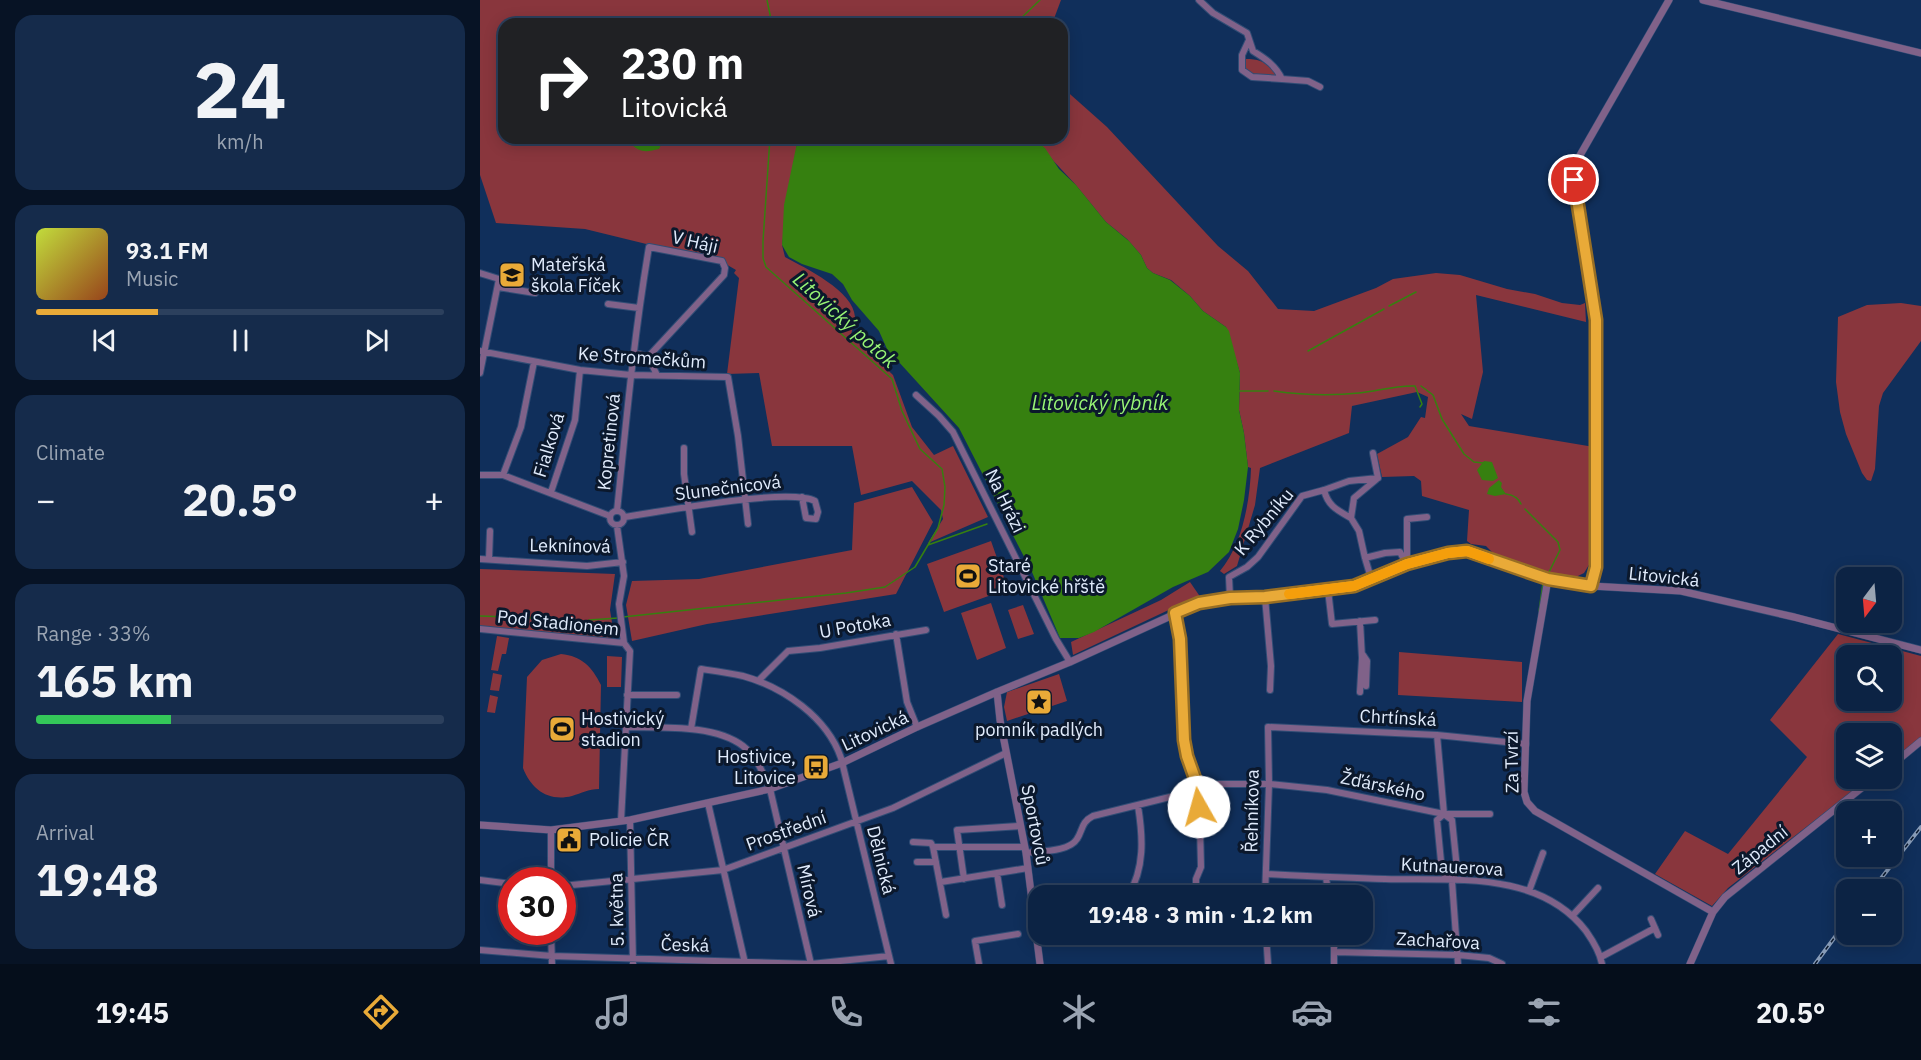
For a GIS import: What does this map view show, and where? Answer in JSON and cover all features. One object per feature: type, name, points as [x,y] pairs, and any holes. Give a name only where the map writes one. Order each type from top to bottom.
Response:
[{"type":"street","points":[[1199,0],[1213,13],[1247,33],[1254,51],[1277,69],[1282,79]]},
{"type":"street","points":[[1591,586],[1596,567],[1596,320],[1574,180],[1575,169],[1579,158],[1669,0]]},
{"type":"street","points":[[1703,0],[1921,52]]},
{"type":"street","points":[[1249,40],[1242,55],[1242,70],[1252,77],[1308,81],[1320,87]]},
{"type":"street","name":"V Háji","points":[[648,357],[724,274],[725,268],[722,261],[650,248]]},
{"type":"street","name":"Kopretinová","points":[[617,511],[639,308],[650,248]]},
{"type":"street","points":[[480,273],[499,279],[480,373]]},
{"type":"street","points":[[498,287],[535,293]]},
{"type":"street","points":[[608,304],[639,308]]},
{"type":"street","name":"Ke Stromečkům","points":[[483,352],[580,370],[631,375],[728,377],[738,435],[748,524]]},
{"type":"street","points":[[634,352],[648,357],[657,375]]},
{"type":"street","points":[[503,475],[521,427],[534,362]]},
{"type":"street","name":"Fialková","points":[[550,492],[575,420],[580,370]]},
{"type":"street","name":"Na Hrázi","points":[[916,395],[953,432],[1056,639],[1070,662]]},
{"type":"street","points":[[684,448],[684,474],[692,532]]},
{"type":"street","points":[[1351,518],[1354,498],[1378,478],[1372,453]]},
{"type":"street","points":[[480,475],[503,475],[610,516]]},
{"type":"street","name":"K Rybníku","points":[[1230,598],[1229,577],[1247,567],[1258,557],[1302,495],[1349,481],[1378,478]]},
{"type":"street","points":[[1324,490],[1332,506],[1351,518],[1359,531],[1371,578]]},
{"type":"street","name":"Slunečnicová","points":[[624,517],[744,500],[792,496],[802,497],[815,501],[818,512],[816,519],[806,518],[802,497]]},
{"type":"street","points":[[617,511],[623,514],[623,522],[618,525],[611,523],[610,516],[617,511]]},
{"type":"street","points":[[1407,564],[1407,519],[1427,517]]},
{"type":"street","name":"Leknínová","points":[[480,559],[587,566],[623,562],[618,525]]},
{"type":"street","points":[[489,559],[490,531]]},
{"type":"street","name":"Litovická","points":[[480,825],[551,830],[630,820],[770,789],[842,763],[917,727],[1070,662],[1199,603],[1354,586],[1407,564],[1448,553],[1467,551],[1548,579],[1591,586],[1681,591],[1921,650]]},
{"type":"street","points":[[1365,558],[1400,552],[1407,564]]},
{"type":"street","points":[[623,562],[624,582],[619,610],[624,643]]},
{"type":"street","name":"Za Tvrzí","points":[[1548,579],[1527,701],[1524,792],[1527,802],[1535,811],[1713,912]]},
{"type":"street","points":[[1328,590],[1332,624],[1375,620]]},
{"type":"street","points":[[1265,597],[1271,666],[1270,690]]},
{"type":"street","points":[[1175,613],[1180,639],[1184,740],[1198,787],[1201,867],[1196,885]]},
{"type":"street","points":[[1360,621],[1360,692]]},
{"type":"street","name":"Pod Stadionem","points":[[480,630],[624,643],[630,651],[627,694]]},
{"type":"street","name":"U Potoka","points":[[758,681],[788,651],[926,630]]},
{"type":"street","points":[[896,634],[907,702],[917,727]]},
{"type":"street","points":[[1361,651],[1367,662],[1366,686]]},
{"type":"street","name":"Dělnická","points":[[691,729],[701,669],[758,681],[790,697],[811,714],[829,735],[838,750],[842,763],[891,964]]},
{"type":"street","name":"Sportovců","points":[[997,692],[1028,868],[1040,964]]},
{"type":"street","points":[[621,821],[627,694],[677,695]]},
{"type":"street","name":"Mírová","points":[[626,727],[691,729],[727,736],[744,747],[760,765],[770,789],[811,964]]},
{"type":"street","name":"Chrtínská","points":[[1268,727],[1437,735],[1526,744]]},
{"type":"street","name":"Řehníkova","points":[[1266,885],[1268,727]]},
{"type":"street","points":[[1437,735],[1444,814],[1452,820],[1456,869],[1452,881],[1458,964]]},
{"type":"street","points":[[1902,757],[1921,741]]},
{"type":"street","name":"Prostřední","points":[[576,885],[723,870],[893,808],[1006,753]]},
{"type":"street","name":"Žďárského","points":[[1219,784],[1269,783],[1327,790],[1444,814],[1490,814]]},
{"type":"street","points":[[933,847],[1025,850],[1066,847],[1077,839],[1086,820],[1093,816],[1186,793],[1198,787]]},
{"type":"street","name":"Západní","points":[[1690,964],[1713,912],[1725,897],[1860,789]]},
{"type":"street","points":[[708,803],[745,963]]},
{"type":"street","points":[[1133,885],[1142,857],[1142,830],[1138,806]]},
{"type":"street","points":[[1444,814],[1437,820],[1442,872],[1452,881]]},
{"type":"street","name":"5. května","points":[[630,820],[633,961]]},
{"type":"street","points":[[964,879],[957,830],[1020,826]]},
{"type":"street","points":[[551,830],[551,867]]},
{"type":"street","points":[[913,842],[931,843],[933,847],[946,915]]},
{"type":"street","points":[[1529,891],[1544,854]]},
{"type":"street","points":[[917,862],[936,862]]},
{"type":"street","points":[[941,882],[1028,868]]},
{"type":"street","points":[[997,873],[1002,905]]},
{"type":"street","name":"Kutnauerova","points":[[1266,874],[1507,884],[1555,903],[1574,915],[1590,938],[1601,961]]},
{"type":"street","points":[[1326,878],[1327,885]]},
{"type":"street","points":[[480,880],[498,882]]},
{"type":"street","points":[[1574,915],[1598,888]]},
{"type":"street","points":[[1651,919],[1658,935]]},
{"type":"street","points":[[1601,961],[1655,928]]},
{"type":"street","points":[[979,964],[975,941],[1018,934]]},
{"type":"street","points":[[552,945],[552,964]]},
{"type":"street","points":[[1267,945],[1268,964]]},
{"type":"street","points":[[1334,964],[1335,945]]},
{"type":"street","name":"Česká","points":[[480,950],[633,961],[811,964],[889,956]]},
{"type":"street","name":"Zachařova","points":[[1335,952],[1458,955],[1489,958],[1502,964]]},
{"type":"shaded area","points":[[480,0],[1061,0],[1054,18],[498,18],[498,144],[797,144],[782,245],[785,257],[827,281],[846,298],[853,307],[855,317],[851,335],[893,375],[912,427],[934,455],[953,446],[988,517],[928,543],[943,519],[941,510],[912,481],[861,495],[852,446],[772,446],[759,373],[727,374],[739,278],[734,273],[736,270],[724,263],[585,229],[496,223],[480,175]]},
{"type":"shaded area","points":[[1243,55],[1245,59],[1265,63],[1276,72],[1275,76],[1250,75],[1244,70]]},
{"type":"shaded area","points":[[1068,92],[1107,127],[1218,246],[1248,271],[1278,309],[1314,311],[1376,288],[1393,279],[1436,273],[1460,275],[1562,303],[1580,305],[1585,303],[1586,322],[1476,295],[1483,372],[1472,419],[1461,414],[1469,426],[1594,447],[1592,560],[1584,573],[1576,577],[1535,571],[1493,553],[1486,546],[1471,544],[1467,541],[1469,510],[1422,496],[1421,481],[1414,476],[1382,477],[1377,454],[1408,437],[1421,417],[1425,418],[1428,397],[1417,392],[1352,406],[1349,433],[1260,468],[1255,505],[1237,566],[1224,574],[1220,571],[1228,561],[1239,536],[1249,495],[1251,468],[1248,467],[1239,410],[1240,373],[1226,327],[1203,311],[1171,280],[1147,268],[1141,255],[1127,239],[1106,222],[1038,144],[1068,144]]},
{"type":"shaded area","points":[[1901,303],[1921,306],[1921,341],[1883,393],[1879,406],[1875,469],[1871,481],[1867,480],[1862,473],[1846,434],[1840,412],[1836,382],[1838,317],[1867,305]]},
{"type":"shaded area","points":[[912,487],[933,522],[896,594],[707,624],[632,641],[626,605],[632,581],[699,579],[852,550],[854,503]]},
{"type":"shaded area","name":"Staré Litovické hřště","points":[[991,541],[1008,589],[944,612],[927,564]]},
{"type":"shaded area","points":[[480,569],[615,574],[610,610],[614,635],[609,640],[480,627]]},
{"type":"shaded area","points":[[1190,582],[1201,598],[1175,607],[1073,655],[1071,642],[1161,600]]},
{"type":"shaded area","points":[[991,603],[1006,648],[977,660],[961,613]]},
{"type":"shaded area","points":[[1023,605],[1034,634],[1018,639],[1008,610]]},
{"type":"shaded area","points":[[1838,634],[1880,645],[1836,645],[1836,711],[1902,711],[1902,651],[1921,656],[1921,737],[1902,752],[1902,723],[1836,723],[1836,789],[1855,789],[1840,801],[1836,801],[1836,804],[1728,888],[1712,906],[1655,874],[1685,831],[1728,854],[1807,757],[1770,720]]},
{"type":"shaded area","points":[[497,636],[509,638],[506,654],[502,654],[498,671],[491,670]]},
{"type":"shaded area","points":[[1399,652],[1522,662],[1522,702],[1398,695]]},
{"type":"shaded area","name":"Hostivický stadion","points":[[561,654],[581,660],[594,673],[601,685],[599,789],[572,796],[555,797],[536,788],[523,768],[527,677],[542,660]]},
{"type":"shaded area","points":[[607,656],[622,657],[621,687],[607,687]]},
{"type":"shaded area","points":[[493,673],[502,675],[499,691],[490,690]]},
{"type":"shaded area","points":[[1059,674],[1067,701],[1007,721],[1004,707],[1007,692]]},
{"type":"shaded area","points":[[490,695],[498,697],[495,713],[487,712]]},
{"type":"water","points":[[631,144],[662,144],[659,149],[651,151],[637,149]]},
{"type":"water","name":"Litovický rybník","points":[[797,144],[1040,144],[1106,222],[1129,241],[1141,255],[1147,268],[1170,280],[1190,296],[1203,311],[1229,331],[1240,373],[1239,410],[1248,467],[1238,529],[1229,552],[1208,572],[1173,587],[1094,632],[1079,638],[1060,638],[1032,572],[1006,522],[1005,518],[1011,515],[1008,511],[1003,514],[959,428],[887,349],[879,331],[852,300],[843,284],[832,274],[789,257],[782,245],[784,205]]},
{"type":"water","points":[[1484,461],[1492,462],[1498,478],[1493,481],[1482,480],[1477,470]]},
{"type":"water","points":[[1499,480],[1506,494],[1495,496],[1487,494],[1489,488]]},
{"type":"waterway","name":"Litovický potok","points":[[767,0],[771,18]]},
{"type":"waterway","points":[[1021,18],[1040,0]]},
{"type":"waterway","name":"Litovický potok","points":[[623,617],[885,587],[915,567],[938,528],[944,505],[945,487],[942,469],[920,449],[902,411],[892,379],[766,267],[763,258],[763,241],[770,144]]},
{"type":"waterway","points":[[1389,306],[1416,292]]},
{"type":"waterway","points":[[1308,351],[1384,309]]},
{"type":"waterway","points":[[1415,386],[1422,404],[1420,407]]},
{"type":"waterway","points":[[1274,391],[1338,395],[1415,386]]},
{"type":"waterway","points":[[1421,386],[1433,395],[1442,419],[1464,454],[1474,462],[1484,463]]},
{"type":"waterway","points":[[1239,391],[1268,391]]},
{"type":"waterway","points":[[1506,494],[1515,497],[1521,504]]},
{"type":"waterway","points":[[1525,509],[1558,542],[1560,550],[1548,574]]},
{"type":"waterway","name":"Litovický potok","points":[[928,545],[987,524]]},
{"type":"waterway","points":[[1539,611],[1543,583]]},
{"type":"waterway","name":"Litovický potok","points":[[480,616],[535,618],[542,623],[554,621],[571,624],[618,618]]},
{"type":"railway","points":[[1881,879],[1921,827]]},
{"type":"railway","points":[[1815,964],[1836,936]]},
{"type":"slow traffic","points":[[1289,594],[1354,586],[1407,564],[1448,553],[1467,551],[1489,559]]},
{"type":"place","name":"Mateřská škola Fíček","points":[[512,275]]},
{"type":"place","name":"Staré Litovické hřště","points":[[968,576]]},
{"type":"place","name":"pomník padlých","points":[[1039,702]]},
{"type":"place","name":"Hostivický stadion","points":[[562,729]]},
{"type":"place","name":"Hostivice, Litovice","points":[[816,767]]},
{"type":"place","name":"Policie ČR","points":[[569,840]]},
{"type":"route","points":[[1199,807],[1198,787],[1184,740],[1180,639],[1175,613],[1199,603],[1230,598],[1265,597],[1354,586],[1407,564],[1448,553],[1467,551],[1548,579],[1591,586],[1596,567],[1596,320],[1574,180]]}]
